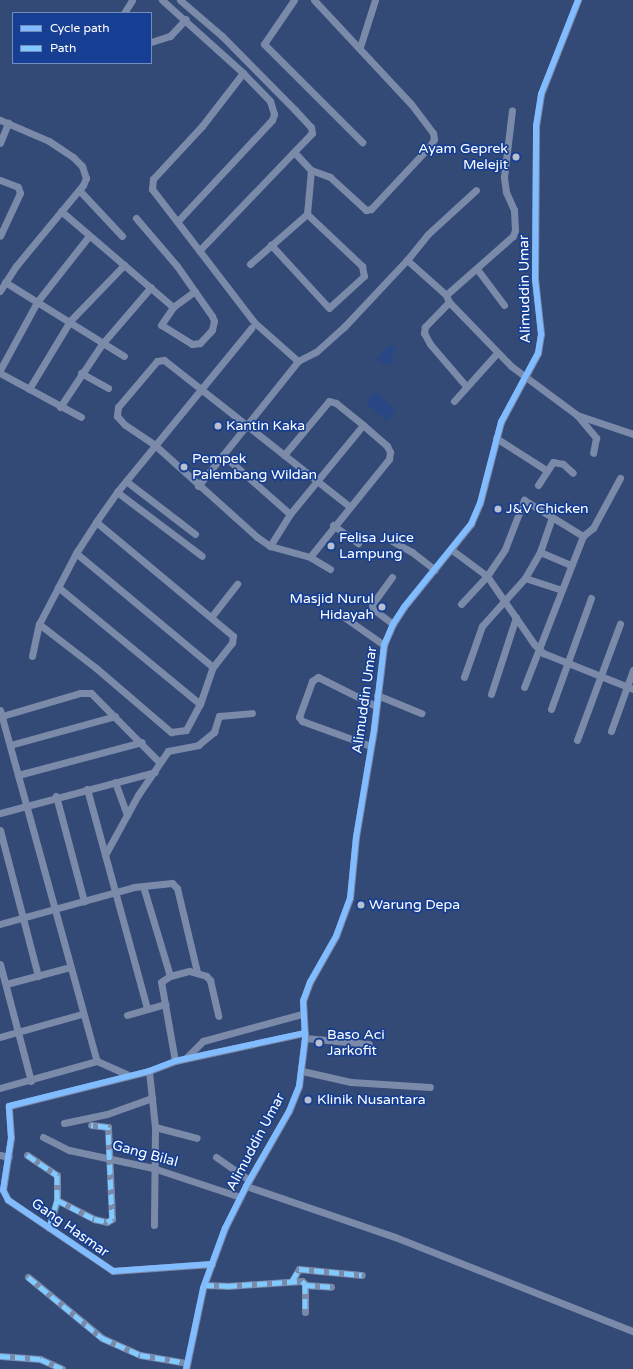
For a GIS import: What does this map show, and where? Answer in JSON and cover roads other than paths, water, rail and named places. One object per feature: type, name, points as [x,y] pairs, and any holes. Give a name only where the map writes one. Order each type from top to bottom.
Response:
[{"type":"street","points":[[125,12],[132,0]]},
{"type":"street","points":[[162,0],[186,19],[243,73],[273,107],[272,120],[177,222]]},
{"type":"street","points":[[180,0],[222,36],[311,127],[310,137],[199,251]]},
{"type":"street","points":[[294,0],[264,44],[362,142]]},
{"type":"street","points":[[295,153],[311,170],[330,177],[366,210],[371,208],[430,146],[434,139],[433,133],[411,104],[360,47],[314,0]]},
{"type":"street","points":[[360,47],[375,0]]},
{"type":"street","name":"Alimuddin Umar","points":[[187,1366],[204,1285],[212,1264],[240,1197],[289,1111],[302,1071],[305,1036],[302,1014],[303,1001],[310,982],[336,936],[350,898],[356,837],[371,746],[384,645],[393,624],[471,524],[480,503],[496,438],[510,405],[538,353],[541,334],[535,279],[536,126],[541,94],[578,0]]},
{"type":"street","points":[[152,42],[170,36],[186,19]]},
{"type":"street","points":[[243,73],[202,126],[153,179],[154,195],[177,222],[255,323],[298,361]]},
{"type":"street","points":[[466,386],[430,344],[424,333],[425,327],[447,298],[513,236],[515,230],[514,210],[504,181],[512,110]]},
{"type":"street","points":[[0,120],[49,141],[73,157],[86,173],[85,181],[79,190],[2,287],[37,302],[70,321],[102,344],[124,356]]},
{"type":"street","points":[[0,143],[2,133],[8,124]]},
{"type":"street","points":[[250,264],[307,214],[311,170]]},
{"type":"street","points":[[0,180],[18,187],[20,193],[0,236]]},
{"type":"street","points":[[79,190],[122,236]]},
{"type":"street","points":[[198,486],[298,361],[316,352],[344,327],[407,260],[428,234],[476,190]]},
{"type":"street","points":[[61,211],[173,307]]},
{"type":"street","points":[[271,246],[329,308],[359,282],[364,272],[362,266],[307,214]]},
{"type":"street","points":[[136,218],[177,266],[195,291],[214,320],[212,330],[200,343],[186,342],[161,325],[173,307],[195,291]]},
{"type":"street","points":[[81,417],[60,407],[0,371],[37,302],[89,236]]},
{"type":"street","points":[[407,260],[447,298],[497,353],[526,377],[577,415],[596,438],[593,453]]},
{"type":"street","points":[[29,389],[70,321],[124,265]]},
{"type":"street","points":[[477,269],[504,305]]},
{"type":"street","points":[[60,407],[81,373],[102,344],[151,288]]},
{"type":"street","points":[[32,656],[39,624],[76,553],[96,522],[117,492],[203,389],[251,328]]},
{"type":"street","points":[[454,401],[497,353]]},
{"type":"street","points":[[330,569],[310,557],[270,546],[198,486],[155,445],[125,425],[117,412],[118,407],[157,361],[164,360],[203,389],[315,482],[348,506]]},
{"type":"street","points":[[81,373],[108,388]]},
{"type":"street","points":[[284,455],[329,401],[336,403],[387,446],[390,455],[333,525],[310,557]]},
{"type":"street","points":[[577,415],[633,434]]},
{"type":"street","points":[[270,546],[290,514],[363,425]]},
{"type":"street","points":[[496,438],[546,470]]},
{"type":"street","points":[[223,455],[290,514]]},
{"type":"street","points":[[538,484],[546,470],[556,461],[563,464],[574,473]]},
{"type":"street","points":[[524,687],[583,536],[593,528],[620,478]]},
{"type":"street","points":[[126,481],[195,534]]},
{"type":"street","points":[[117,492],[202,556]]},
{"type":"street","points":[[461,604],[487,576],[505,549],[524,500],[583,536]]},
{"type":"street","points":[[464,677],[482,626],[525,578],[540,552],[552,517]]},
{"type":"street","points":[[39,624],[96,668],[171,732],[186,730],[200,704],[214,667],[232,643],[233,636],[212,616],[96,522]]},
{"type":"street","points":[[333,525],[358,543]]},
{"type":"street","points":[[392,541],[412,552],[435,570]]},
{"type":"street","points":[[452,550],[487,576],[539,649],[630,688]]},
{"type":"street","points":[[540,552],[571,565]]},
{"type":"street","points":[[76,553],[214,667]]},
{"type":"street","points":[[392,577],[372,605],[374,609],[393,624]]},
{"type":"street","points":[[525,578],[561,590]]},
{"type":"street","points":[[212,616],[236,584]]},
{"type":"street","points":[[58,587],[200,704]]},
{"type":"street","points":[[551,709],[591,598]]},
{"type":"street","points":[[344,616],[384,645]]},
{"type":"street","points":[[491,694],[516,617]]},
{"type":"street","points":[[577,740],[620,624]]},
{"type":"street","points":[[611,732],[630,688],[633,670]]},
{"type":"street","points":[[371,746],[300,720],[305,699],[315,678],[324,679],[376,706]]},
{"type":"street","points":[[97,1062],[82,1014],[1,713],[85,692],[95,696],[142,742],[159,762]]},
{"type":"street","points":[[377,695],[421,714]]},
{"type":"street","points":[[105,855],[127,815],[155,772],[159,762],[172,749],[198,745],[209,738],[219,716],[252,713]]},
{"type":"street","points":[[10,745],[115,716]]},
{"type":"street","points":[[18,775],[142,742]]},
{"type":"street","points":[[0,813],[56,796],[155,772]]},
{"type":"street","points":[[115,782],[127,815]]},
{"type":"street","points":[[87,788],[105,855],[113,893],[147,1009]]},
{"type":"street","points":[[56,796],[84,901]]},
{"type":"street","points":[[0,830],[24,917],[38,976]]},
{"type":"street","points":[[0,924],[143,886],[175,884],[197,972]]},
{"type":"street","points":[[143,886],[170,976]]},
{"type":"street","points":[[0,964],[31,1081]]},
{"type":"street","points":[[6,984],[70,967]]},
{"type":"street","points":[[175,1061],[160,983],[170,976],[181,972],[197,972],[210,980],[218,1016]]},
{"type":"street","points":[[127,1015],[165,1004]]},
{"type":"street","points":[[0,1037],[82,1014]]},
{"type":"street","points":[[186,1058],[203,1041],[302,1014]]},
{"type":"street","points":[[0,1155],[9,1157],[12,1131],[8,1113],[10,1104],[126,1074],[149,1070],[186,1058],[305,1036],[369,1044]]},
{"type":"street","points":[[0,1088],[31,1081],[97,1062],[126,1074]]},
{"type":"street","points":[[149,1070],[155,1128],[153,1168],[154,1225]]},
{"type":"street","points":[[302,1071],[351,1082],[430,1087]]},
{"type":"street","points":[[64,1123],[107,1114],[152,1098]]},
{"type":"street","points":[[57,1200],[88,1217],[110,1221],[112,1216],[108,1158],[108,1127],[91,1125]]},
{"type":"street","points":[[155,1128],[197,1138]]},
{"type":"street","name":"Gang Bilal","points":[[44,1137],[69,1150],[153,1168],[240,1197]]},
{"type":"street","points":[[27,1156],[57,1175],[57,1200],[49,1228]]},
{"type":"street","name":"Gang Hasmar","points":[[9,1157],[4,1181],[4,1195],[49,1228],[113,1271],[212,1264]]},
{"type":"street","points":[[216,1157],[248,1183],[395,1237],[633,1331]]},
{"type":"street","points":[[292,1281],[299,1269],[362,1275]]},
{"type":"street","points":[[28,1278],[102,1338],[140,1355],[187,1366]]},
{"type":"street","points":[[204,1285],[227,1286],[302,1281],[305,1285],[331,1287]]},
{"type":"street","points":[[305,1285],[305,1312]]},
{"type":"street","points":[[0,1356],[40,1358],[62,1369]]},
{"type":"water","points":[[390,345],[397,348],[391,356],[394,362],[384,364],[375,359]]},
{"type":"water","points":[[375,392],[396,410],[387,421],[366,403]]},
{"type":"place","name":"Ayam Geprek Melejit","points":[[516,157]]},
{"type":"place","name":"Kantin Kaka","points":[[218,426]]},
{"type":"place","name":"Pempek Palembang Wildan","points":[[184,467]]},
{"type":"place","name":"J&V Chicken","points":[[498,509]]},
{"type":"place","name":"Felisa Juice Lampung","points":[[331,546]]},
{"type":"place","name":"Masjid Nurul Hidayah","points":[[382,607]]},
{"type":"place","name":"Warung Depa","points":[[361,905]]},
{"type":"place","name":"Baso Aci Jarkofit","points":[[319,1043]]},
{"type":"place","name":"Klinik Nusantara","points":[[308,1100]]}]
